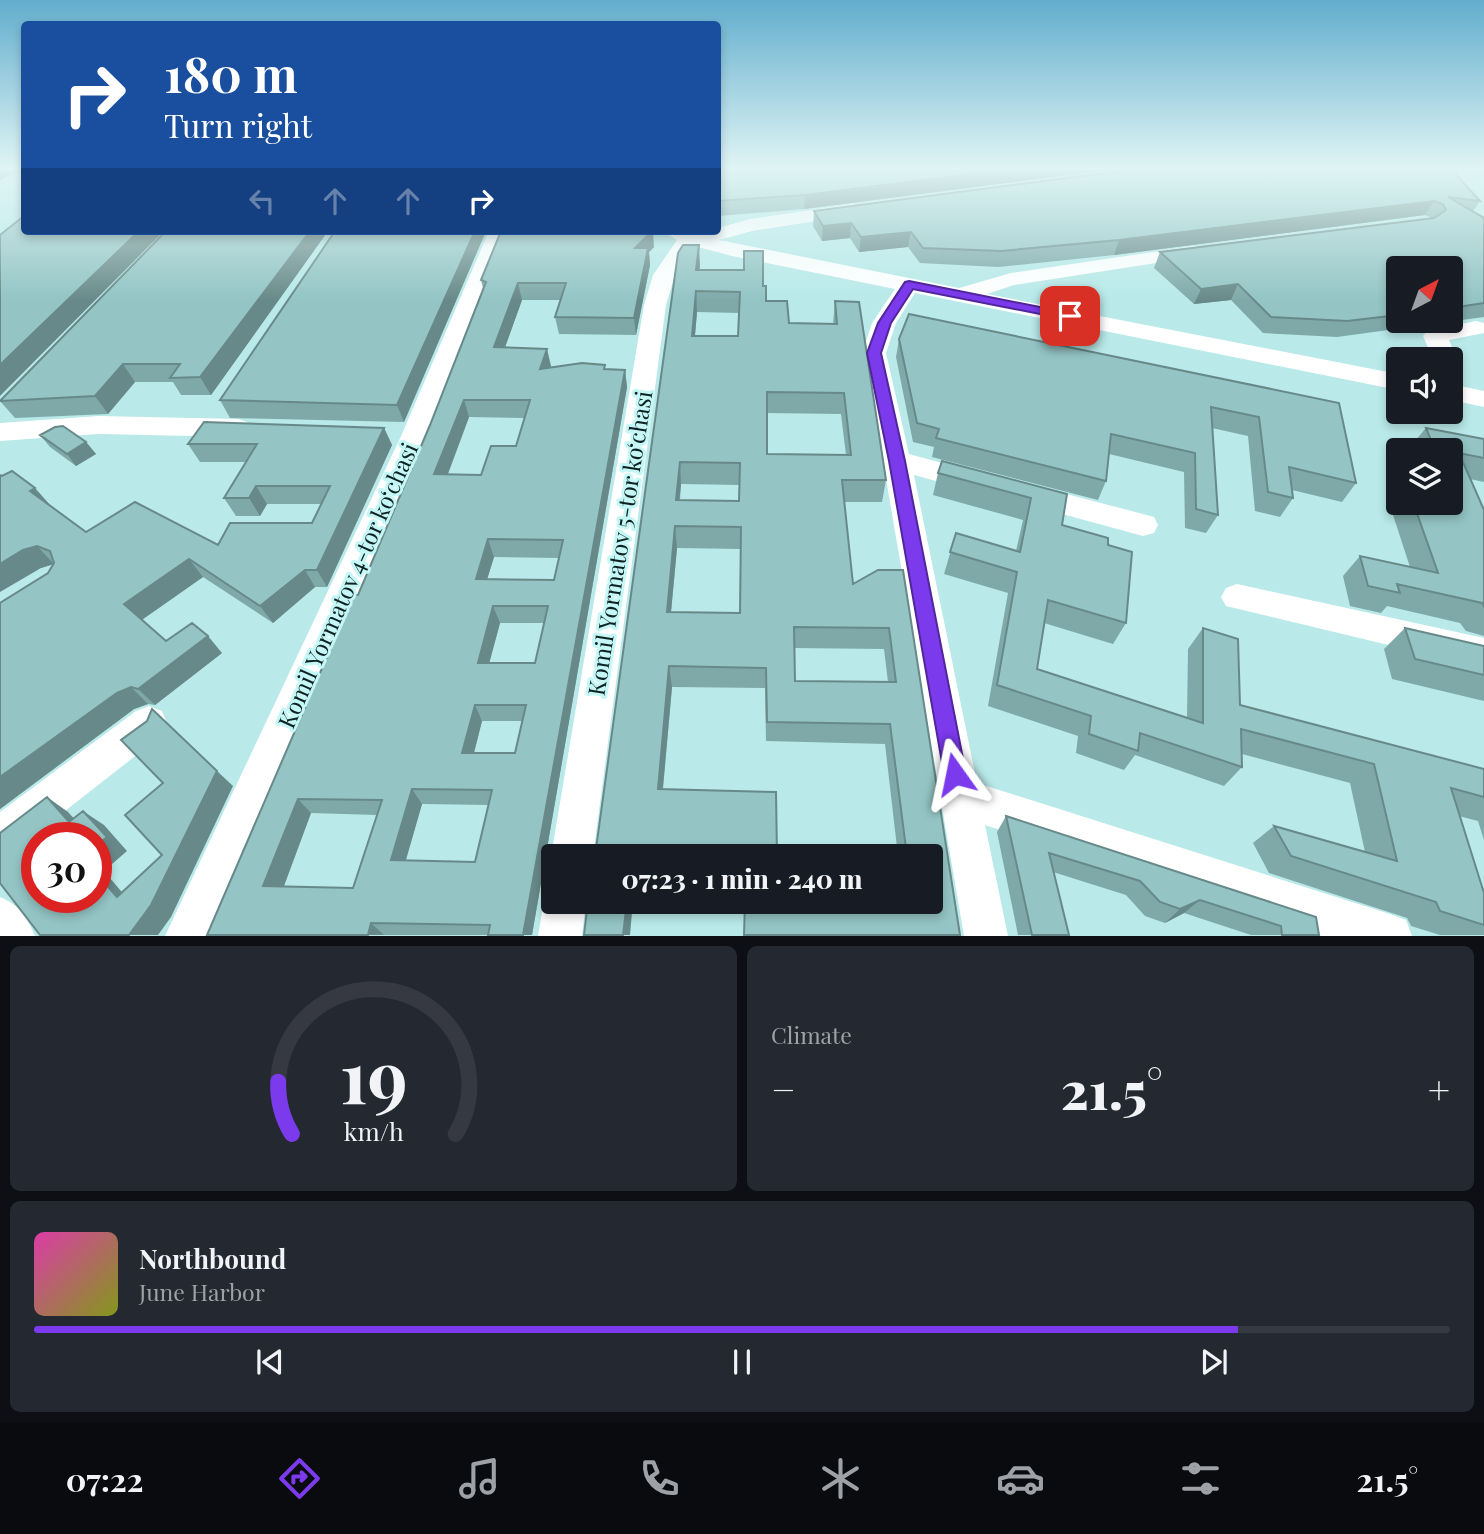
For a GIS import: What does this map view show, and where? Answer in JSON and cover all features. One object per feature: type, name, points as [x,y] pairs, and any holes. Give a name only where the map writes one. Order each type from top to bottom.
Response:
[{"type":"street","points":[[721,231],[831,214]]},
{"type":"street","name":"Komil Yormatov 4-tor koʻchasi","points":[[187,936],[402,434],[497,235]]},
{"type":"street","points":[[687,237],[732,250],[1386,380]]},
{"type":"street","name":"Komil Yormatov 5-tor koʻchasi","points":[[574,844],[655,305],[664,275],[687,237]]},
{"type":"street","points":[[960,295],[1011,279],[1212,250]]},
{"type":"street","points":[[909,285],[884,323],[874,353],[897,461],[985,936]]},
{"type":"street","points":[[1440,347],[1435,336],[1476,328]]},
{"type":"street","points":[[205,427],[221,404]]},
{"type":"street","points":[[0,432],[99,425],[258,429]]},
{"type":"street","points":[[897,461],[1143,525]]},
{"type":"street","points":[[1237,597],[1484,653]]},
{"type":"street","points":[[0,837],[149,723]]},
{"type":"street","points":[[960,797],[1390,936]]},
{"type":"street","points":[[560,936],[563,914]]},
{"type":"street","points":[[0,919],[13,936]]},
{"type":"building","points":[[816,214],[1332,214],[1119,240],[1001,251],[923,248],[911,232],[861,237],[851,223],[823,226]]},
{"type":"building","points":[[1440,214],[1477,214],[1484,218],[1484,303],[1463,306],[1463,256],[1386,256],[1386,316],[1347,321],[1271,317],[1238,284],[1201,289],[1160,252],[1434,218]]},
{"type":"building","points":[[21,218],[21,235],[135,235],[0,365],[0,235]]},
{"type":"building","points":[[162,235],[307,235],[200,377],[170,378],[180,364],[123,364],[95,396],[0,401]]},
{"type":"building","points":[[332,235],[473,235],[397,405],[220,400]]},
{"type":"building","points":[[499,235],[648,235],[635,248],[648,248],[634,318],[555,317],[566,283],[518,283],[494,347],[547,349],[540,369],[582,363],[605,365],[604,369],[625,370],[523,935],[488,935],[490,925],[371,923],[368,935],[207,935],[353,595],[358,595],[430,425],[486,282],[481,280]],"holes":[[[464,400],[530,400],[516,446],[491,446],[481,475],[434,474]],[[488,539],[563,540],[554,580],[476,579]],[[493,606],[548,606],[535,663],[478,663]],[[475,705],[526,705],[515,753],[462,753]],[[412,789],[492,790],[475,862],[391,860]],[[298,799],[382,800],[353,888],[263,886]]]},
{"type":"building","points":[[683,245],[699,245],[696,270],[744,270],[744,251],[763,251],[766,301],[787,301],[789,323],[837,324],[835,301],[859,302],[886,480],[842,480],[853,584],[878,570],[903,570],[960,935],[744,935],[745,914],[943,914],[943,844],[905,844],[890,724],[767,722],[766,668],[669,666],[658,789],[776,792],[777,844],[597,844],[678,253]],"holes":[[[696,291],[740,292],[738,336],[692,336]],[[767,392],[844,393],[851,455],[767,454]],[[680,462],[740,463],[739,501],[676,500]],[[675,526],[741,527],[740,613],[667,612]],[[794,627],[889,628],[896,682],[795,681]]]},
{"type":"building","points":[[909,314],[1339,403],[1356,483],[1289,467],[1293,498],[1268,492],[1259,417],[1211,407],[1218,515],[1196,509],[1195,453],[1111,434],[1106,481],[936,438],[939,429],[917,423],[899,339]]},
{"type":"building","points":[[204,422],[384,428],[317,570],[305,570],[260,606],[189,559],[124,604],[166,641],[192,623],[208,636],[138,689],[131,687],[117,693],[0,777],[0,603],[48,573],[54,563],[50,551],[37,546],[23,550],[0,564],[0,475],[12,471],[35,488],[30,491],[86,532],[135,502],[218,545],[230,523],[312,523],[330,486],[256,486],[249,498],[224,498],[257,444],[188,444]]},
{"type":"building","points":[[63,426],[86,442],[67,454],[40,435]]},
{"type":"building","points":[[1426,428],[1484,439],[1484,458],[1463,454],[1463,438],[1430,438]]},
{"type":"building","points":[[942,461],[1067,494],[1062,525],[1108,538],[1108,545],[1132,552],[1126,623],[1048,600],[1037,669],[1203,723],[1203,628],[1238,639],[1240,705],[1484,769],[1484,797],[1451,788],[1484,893],[1484,925],[1440,911],[1436,902],[1291,856],[1274,826],[1397,861],[1374,764],[1241,729],[1242,767],[1140,733],[1138,751],[1089,734],[1091,716],[997,685],[1017,572],[950,552],[956,533],[1020,552],[1031,498],[938,473]]},
{"type":"building","points":[[1463,462],[1484,510],[1484,606],[1482,603],[1397,584],[1400,593],[1368,586],[1360,556],[1438,573],[1418,515],[1463,515]]},
{"type":"building","points":[[1405,628],[1484,646],[1484,675],[1415,659]]},
{"type":"building","points":[[152,709],[217,771],[151,905],[129,935],[40,935],[23,913],[112,913],[112,891],[117,897],[162,855],[125,815],[163,783],[121,740],[147,721]]},
{"type":"building","points":[[47,797],[69,822],[21,822],[21,910],[0,883],[0,833]]},
{"type":"building","points":[[83,811],[93,822],[69,822]]},
{"type":"building","points":[[1006,816],[1316,917],[1319,935],[1282,935],[1281,926],[1200,900],[1180,909],[1160,902],[1140,881],[1049,853],[1069,935],[1032,935]]},
{"type":"building","points":[[586,914],[625,914],[623,935],[584,935]]},
{"type":"route","points":[[955,774],[897,461],[874,353],[884,323],[909,285],[1070,316]]}]
